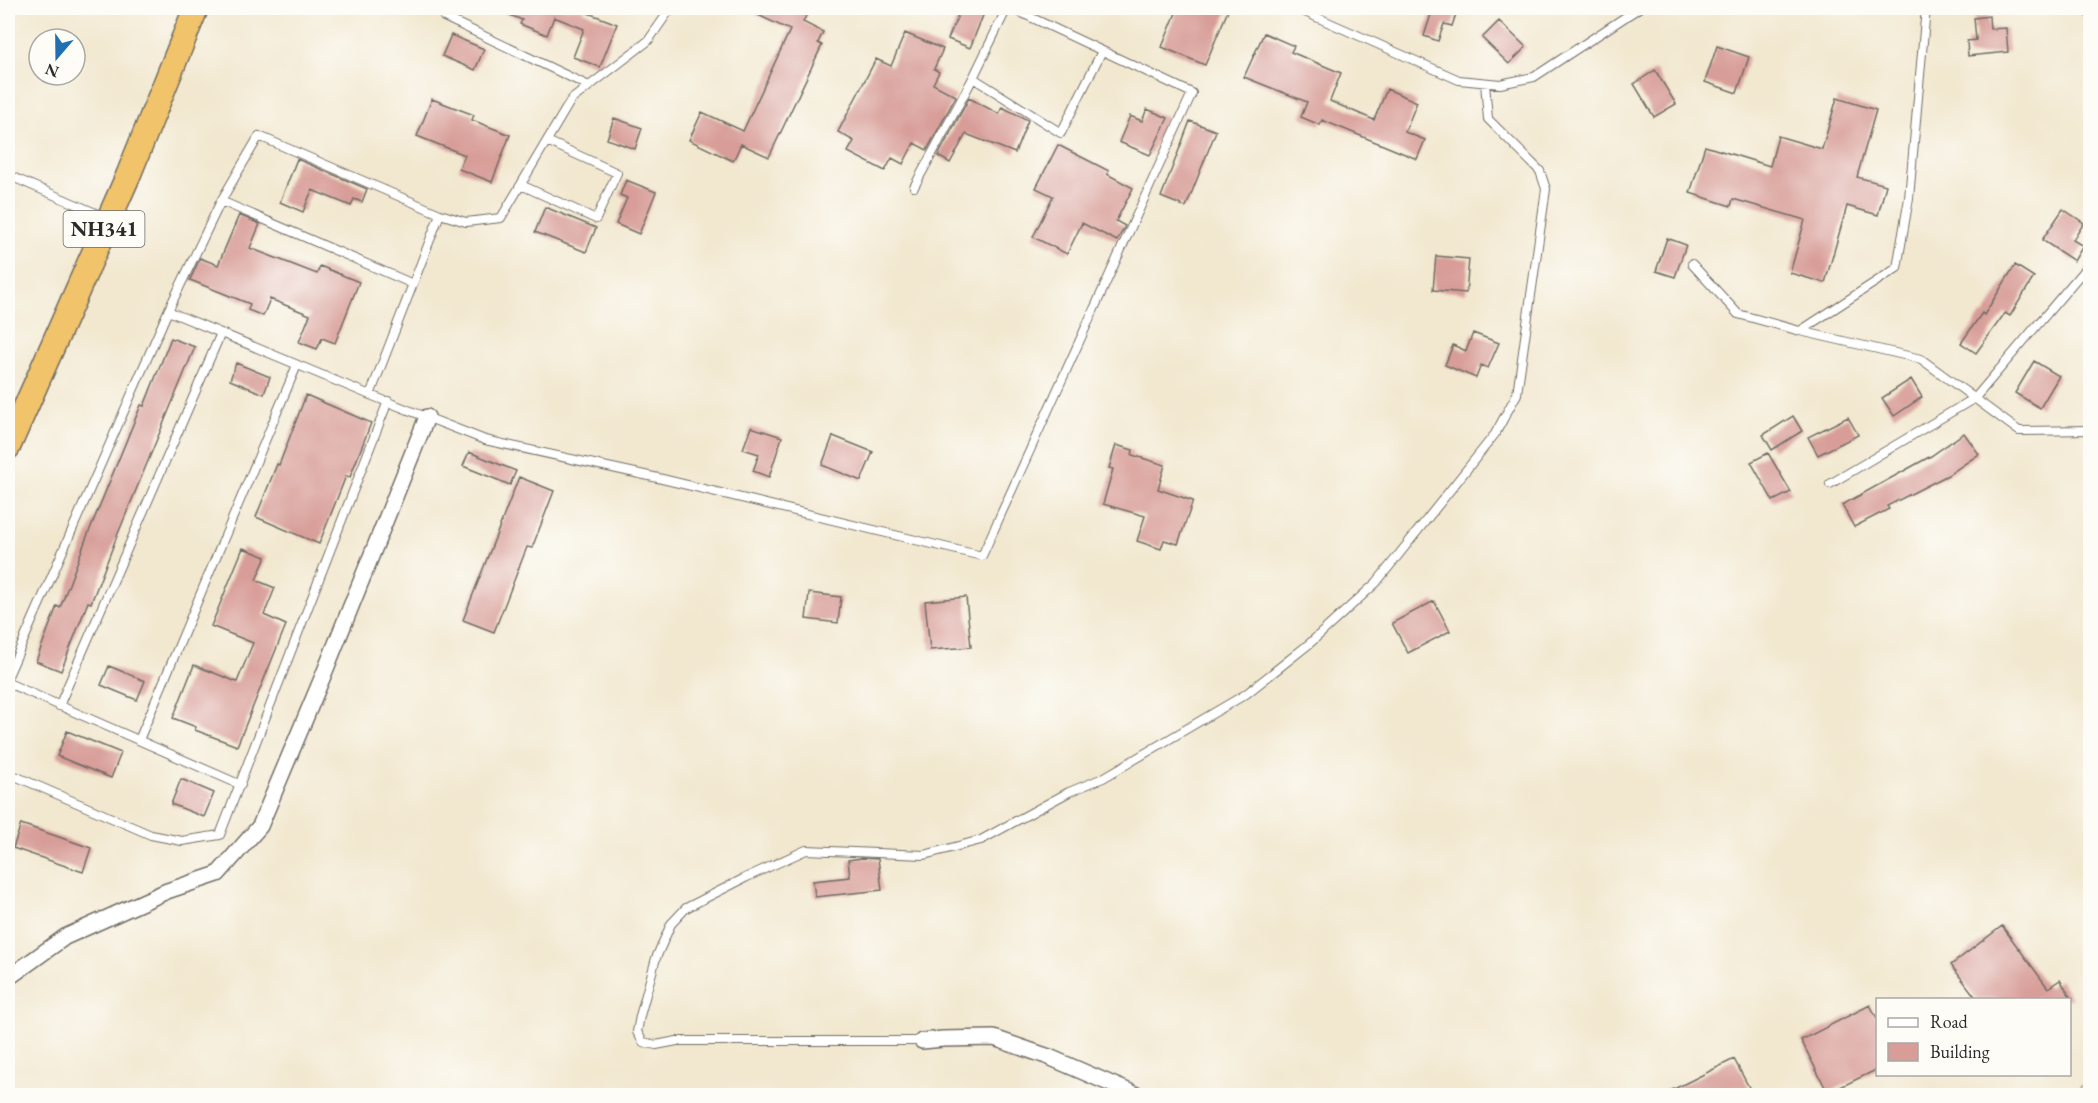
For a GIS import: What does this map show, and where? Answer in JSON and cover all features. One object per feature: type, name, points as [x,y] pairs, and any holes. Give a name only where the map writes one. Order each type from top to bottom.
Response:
[{"type":"highway","name":"NH341","points":[[8,447],[109,218],[196,8]]},
{"type":"street","points":[[8,978],[65,937],[166,891],[218,874],[260,826],[427,417]]},
{"type":"street","points":[[922,1041],[994,1038],[1139,1095]]},
{"type":"lane","points":[[8,676],[168,311],[221,201],[260,136],[440,214],[466,222],[501,218],[571,100],[648,41],[671,8]]},
{"type":"lane","points":[[168,311],[485,440],[658,478],[982,556],[1192,93],[1009,8],[914,188]]},
{"type":"lane","points":[[1296,8],[1459,80],[1500,84],[1533,77],[1639,8]]},
{"type":"lane","points":[[1800,331],[1897,268],[1909,198],[1926,8]]},
{"type":"lane","points":[[2088,8],[2091,15]]},
{"type":"lane","points":[[444,17],[589,86]]},
{"type":"lane","points":[[973,78],[1061,133],[1102,51]]},
{"type":"lane","points":[[922,1041],[677,1041],[656,1045],[643,1042],[638,1032],[640,1016],[656,958],[671,924],[686,908],[806,850],[924,855],[981,840],[1069,792],[1103,778],[1246,694],[1309,644],[1376,583],[1495,434],[1517,394],[1546,189],[1540,171],[1488,119],[1485,83]]},
{"type":"lane","points":[[521,185],[596,219],[617,173],[547,141]]},
{"type":"lane","points":[[8,175],[109,218]]},
{"type":"lane","points":[[221,201],[412,284]]},
{"type":"lane","points":[[370,395],[440,214]]},
{"type":"lane","points":[[1830,484],[1975,399],[2091,263]]},
{"type":"lane","points":[[1692,264],[1738,314],[1800,331],[1921,358],[2019,431],[2091,430]]},
{"type":"lane","points":[[59,706],[222,333]]},
{"type":"lane","points":[[139,740],[297,365]]},
{"type":"lane","points":[[8,773],[151,835],[182,841],[220,835],[388,401]]},
{"type":"lane","points":[[8,683],[241,785]]},
{"type":"lane","points":[[2080,1095],[2091,1085]]},
{"type":"building","points":[[493,8],[584,8],[583,11],[617,24],[600,67],[573,57],[584,29],[554,17],[547,35],[520,24],[522,20]]},
{"type":"building","points":[[743,8],[810,8],[803,22],[823,32],[818,43],[822,45],[769,157],[741,144],[733,161],[689,140],[702,112],[743,131],[790,30]]},
{"type":"building","points":[[961,8],[986,8],[970,48],[948,39]]},
{"type":"building","points":[[1178,8],[1229,8],[1205,65],[1162,47]]},
{"type":"building","points":[[1433,8],[1458,8],[1452,26],[1444,24],[1438,41],[1424,36]]},
{"type":"building","points":[[1989,16],[1990,29],[2006,28],[2008,52],[1968,56],[1967,41],[1976,40],[1974,18]]},
{"type":"building","points":[[1499,21],[1526,47],[1509,64],[1482,38]]},
{"type":"building","points":[[905,33],[943,49],[934,69],[939,72],[933,84],[956,96],[927,150],[914,143],[903,164],[892,158],[885,171],[848,152],[854,141],[838,132],[876,59],[891,66]]},
{"type":"building","points":[[1264,33],[1294,46],[1291,52],[1341,73],[1330,101],[1374,120],[1387,89],[1417,102],[1405,132],[1425,140],[1417,159],[1322,120],[1320,125],[1301,117],[1307,102],[1244,77]]},
{"type":"building","points":[[451,35],[484,49],[475,70],[442,56]]},
{"type":"building","points":[[1717,46],[1749,57],[1737,93],[1705,82]]},
{"type":"building","points":[[1655,70],[1676,104],[1654,117],[1634,84]]},
{"type":"building","points":[[969,98],[999,114],[1002,107],[1028,120],[1015,153],[966,134],[950,163],[938,156]]},
{"type":"building","points":[[1837,98],[1876,110],[1857,177],[1886,185],[1878,215],[1847,206],[1825,283],[1790,273],[1805,220],[1733,199],[1731,206],[1690,193],[1705,146],[1770,166],[1778,136],[1822,149]]},
{"type":"building","points":[[432,99],[474,115],[472,120],[510,135],[492,182],[459,169],[465,155],[417,136]]},
{"type":"building","points":[[1147,109],[1168,118],[1150,155],[1119,142],[1130,116],[1142,121]]},
{"type":"building","points":[[614,118],[642,128],[635,149],[607,139]]},
{"type":"building","points":[[1190,121],[1216,131],[1186,207],[1161,197]]},
{"type":"building","points":[[1058,145],[1109,171],[1107,174],[1133,188],[1116,221],[1125,226],[1117,241],[1082,223],[1067,254],[1033,237],[1053,196],[1036,188]]},
{"type":"building","points":[[297,159],[367,189],[362,202],[354,199],[351,206],[312,190],[303,212],[280,202]]},
{"type":"building","points":[[626,180],[656,192],[639,234],[616,224],[627,198],[620,195]]},
{"type":"building","points":[[545,207],[596,228],[586,252],[535,232]]},
{"type":"building","points":[[2063,209],[2084,223],[2073,240],[2083,246],[2074,261],[2042,240]]},
{"type":"building","points":[[239,215],[260,224],[250,248],[317,274],[320,266],[359,282],[335,343],[322,338],[317,349],[299,342],[310,315],[270,299],[263,316],[248,310],[250,304],[190,280],[200,258],[218,265]]},
{"type":"building","points":[[1667,238],[1686,245],[1675,277],[1656,271]]},
{"type":"building","points":[[1436,256],[1469,259],[1466,293],[1433,290]]},
{"type":"building","points":[[2015,265],[2034,277],[2010,316],[2005,313],[1976,353],[1961,343],[1982,313],[1984,315]]},
{"type":"building","points":[[1473,333],[1499,343],[1488,368],[1481,365],[1476,378],[1445,365],[1453,345],[1466,351]]},
{"type":"building","points":[[171,338],[195,347],[61,671],[36,661],[57,606],[60,608],[141,405],[144,406]]},
{"type":"building","points":[[2034,361],[2059,376],[2040,408],[2015,393]]},
{"type":"building","points":[[236,363],[270,377],[264,394],[230,380]]},
{"type":"building","points":[[1911,379],[1922,397],[1894,416],[1882,398]]},
{"type":"building","points":[[306,395],[371,423],[350,477],[346,476],[319,544],[256,517]]},
{"type":"building","points":[[1793,416],[1802,431],[1772,450],[1763,435]]},
{"type":"building","points":[[1848,417],[1858,435],[1818,455],[1808,437]]},
{"type":"building","points":[[751,427],[782,437],[769,477],[753,471],[759,454],[743,449]]},
{"type":"building","points":[[1964,433],[1979,454],[1948,475],[1887,506],[1889,509],[1854,527],[1842,505],[1931,456]]},
{"type":"building","points":[[833,436],[873,452],[861,481],[822,465]]},
{"type":"building","points":[[1116,445],[1133,450],[1132,455],[1165,465],[1158,489],[1193,501],[1178,544],[1164,540],[1161,549],[1137,541],[1145,516],[1103,504],[1113,469],[1109,468]]},
{"type":"building","points":[[469,452],[516,471],[510,485],[463,466]]},
{"type":"building","points":[[1768,453],[1791,492],[1773,501],[1751,462]]},
{"type":"building","points":[[519,477],[554,491],[532,548],[527,547],[494,632],[463,620]]},
{"type":"building","points":[[243,548],[266,557],[256,580],[275,588],[264,615],[286,625],[237,746],[195,730],[196,727],[173,718],[194,665],[237,682],[253,643],[211,626]]},
{"type":"building","points":[[809,593],[841,597],[838,623],[806,619]]},
{"type":"building","points":[[966,597],[971,647],[930,650],[925,601]]},
{"type":"building","points":[[1434,601],[1450,631],[1408,653],[1392,623]]},
{"type":"building","points":[[109,666],[145,681],[137,700],[101,685]]},
{"type":"building","points":[[67,731],[121,753],[111,778],[57,756]]},
{"type":"building","points":[[181,779],[214,793],[204,817],[171,804]]},
{"type":"building","points":[[21,824],[91,848],[83,872],[13,848]]},
{"type":"building","points":[[878,859],[882,890],[815,897],[813,881],[850,877],[848,860]]},
{"type":"building","points":[[2002,926],[2048,988],[2060,980],[2072,999],[1976,998],[1951,965]]},
{"type":"building","points":[[1870,1005],[1876,1016],[1876,1070],[1828,1093],[1801,1040]]},
{"type":"building","points":[[1734,1059],[1753,1095],[1662,1095]]}]
